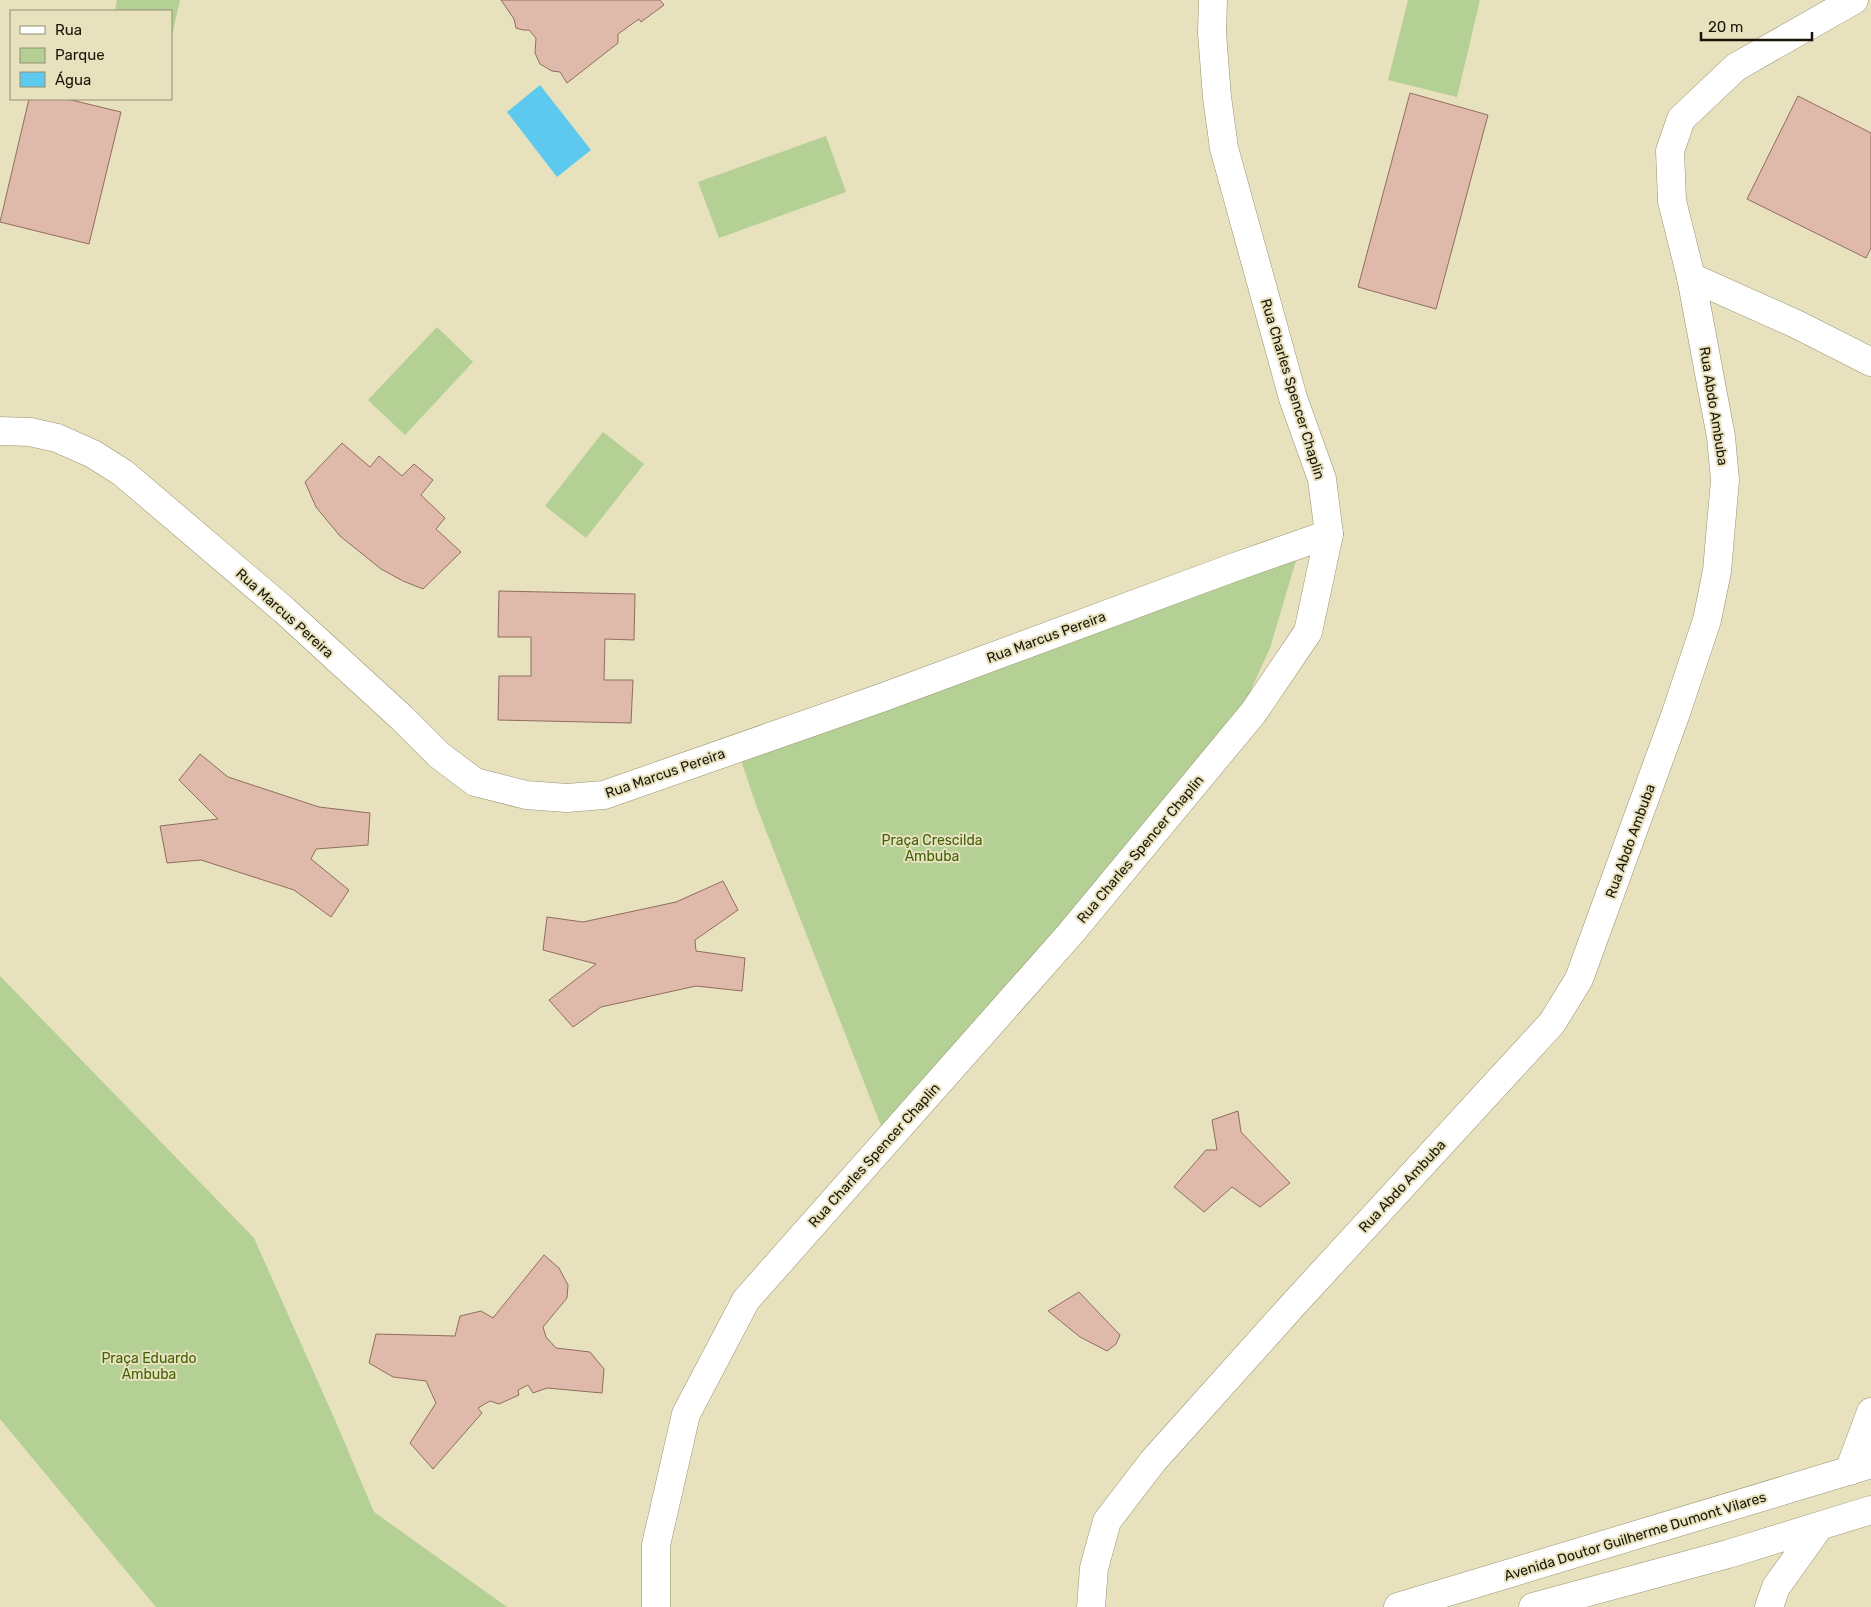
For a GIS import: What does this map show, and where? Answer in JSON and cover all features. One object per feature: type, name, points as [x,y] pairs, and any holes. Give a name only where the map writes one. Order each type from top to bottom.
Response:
[{"type":"street","name":"Rua Charles Spencer Chaplin","points":[[656,1607],[656,1545],[686,1414],[746,1300],[1070,934],[1253,713],[1308,632],[1329,534],[1322,479],[1293,398],[1224,148],[1217,97],[1212,33],[1213,0]]},
{"type":"street","name":"Rua Abdo Ambuba","points":[[1091,1607],[1094,1568],[1107,1521],[1153,1461],[1292,1306],[1552,1023],[1579,979],[1676,713],[1706,620],[1717,571],[1725,480],[1722,446],[1691,277],[1672,202],[1670,151],[1681,119],[1736,67],[1854,0]]},
{"type":"street","points":[[1691,277],[1796,324],[1871,362]]},
{"type":"street","name":"Rua Marcus Pereira","points":[[0,431],[30,432],[57,438],[92,454],[123,474],[284,610],[402,718],[439,755],[475,782],[526,795],[567,798],[604,796],[882,698],[1222,571],[1329,534]]},
{"type":"street","points":[[1860,1468],[1871,1412]]},
{"type":"street","name":"Avenida Doutor Guilherme Dumont Vilares","points":[[1398,1607],[1860,1468]]},
{"type":"street","points":[[1533,1607],[1728,1554],[1871,1510]]},
{"type":"street","points":[[1769,1607],[1776,1587],[1819,1527]]},
{"type":"green space","points":[[117,0],[180,0],[172,36],[172,10],[115,10]]},
{"type":"green space","points":[[1408,0],[1480,0],[1457,97],[1388,80]]},
{"type":"green space","points":[[826,136],[846,192],[719,238],[698,182]]},
{"type":"green space","points":[[437,327],[473,362],[405,435],[368,400]]},
{"type":"green space","points":[[603,432],[644,464],[586,538],[545,506]]},
{"type":"green space","name":"Praça Crescilda Ambuba","points":[[1297,557],[1270,648],[1239,716],[885,1136],[756,805],[741,760]]},
{"type":"green space","name":"Praça Eduardo Ambuba","points":[[0,976],[254,1238],[374,1512],[507,1607],[156,1607],[0,1419]]},
{"type":"water","points":[[540,85],[591,150],[557,177],[507,112]]},
{"type":"building","points":[[501,0],[660,0],[664,5],[641,22],[639,19],[618,34],[618,43],[567,83],[560,72],[552,71],[540,64],[535,53],[536,38],[529,30],[516,28],[514,19]]},
{"type":"building","points":[[1410,93],[1488,115],[1436,309],[1358,287]]},
{"type":"building","points":[[1798,96],[1871,133],[1871,248],[1866,258],[1747,199]]},
{"type":"building","points":[[29,100],[71,100],[121,112],[89,244],[0,222]]},
{"type":"building","points":[[342,443],[370,467],[379,456],[402,476],[414,464],[433,480],[421,495],[445,518],[436,529],[461,552],[423,589],[381,569],[340,536],[316,507],[305,482]]},
{"type":"building","points":[[499,591],[635,594],[634,640],[605,639],[604,680],[633,680],[631,723],[498,720],[499,676],[531,676],[531,637],[498,637]]},
{"type":"building","points":[[200,754],[228,777],[319,807],[370,813],[368,845],[316,849],[311,859],[349,890],[331,917],[294,890],[201,860],[167,863],[160,826],[218,819],[179,780]]},
{"type":"building","points":[[723,881],[738,910],[695,940],[696,951],[745,958],[742,991],[696,986],[601,1007],[573,1027],[549,1000],[596,964],[543,950],[547,917],[583,922],[676,902]]},
{"type":"building","points":[[1238,1111],[1241,1132],[1290,1183],[1260,1207],[1232,1187],[1204,1212],[1174,1187],[1206,1150],[1217,1150],[1212,1120]]},
{"type":"building","points":[[544,1255],[559,1268],[568,1285],[567,1298],[543,1327],[546,1337],[556,1348],[590,1352],[604,1369],[602,1393],[547,1388],[533,1393],[528,1385],[518,1390],[519,1395],[499,1404],[490,1401],[478,1408],[482,1413],[433,1469],[410,1443],[436,1403],[426,1381],[393,1377],[369,1363],[376,1334],[455,1336],[460,1316],[481,1311],[493,1318]]},
{"type":"building","points":[[1079,1292],[1120,1335],[1116,1344],[1107,1351],[1080,1337],[1048,1311]]}]
